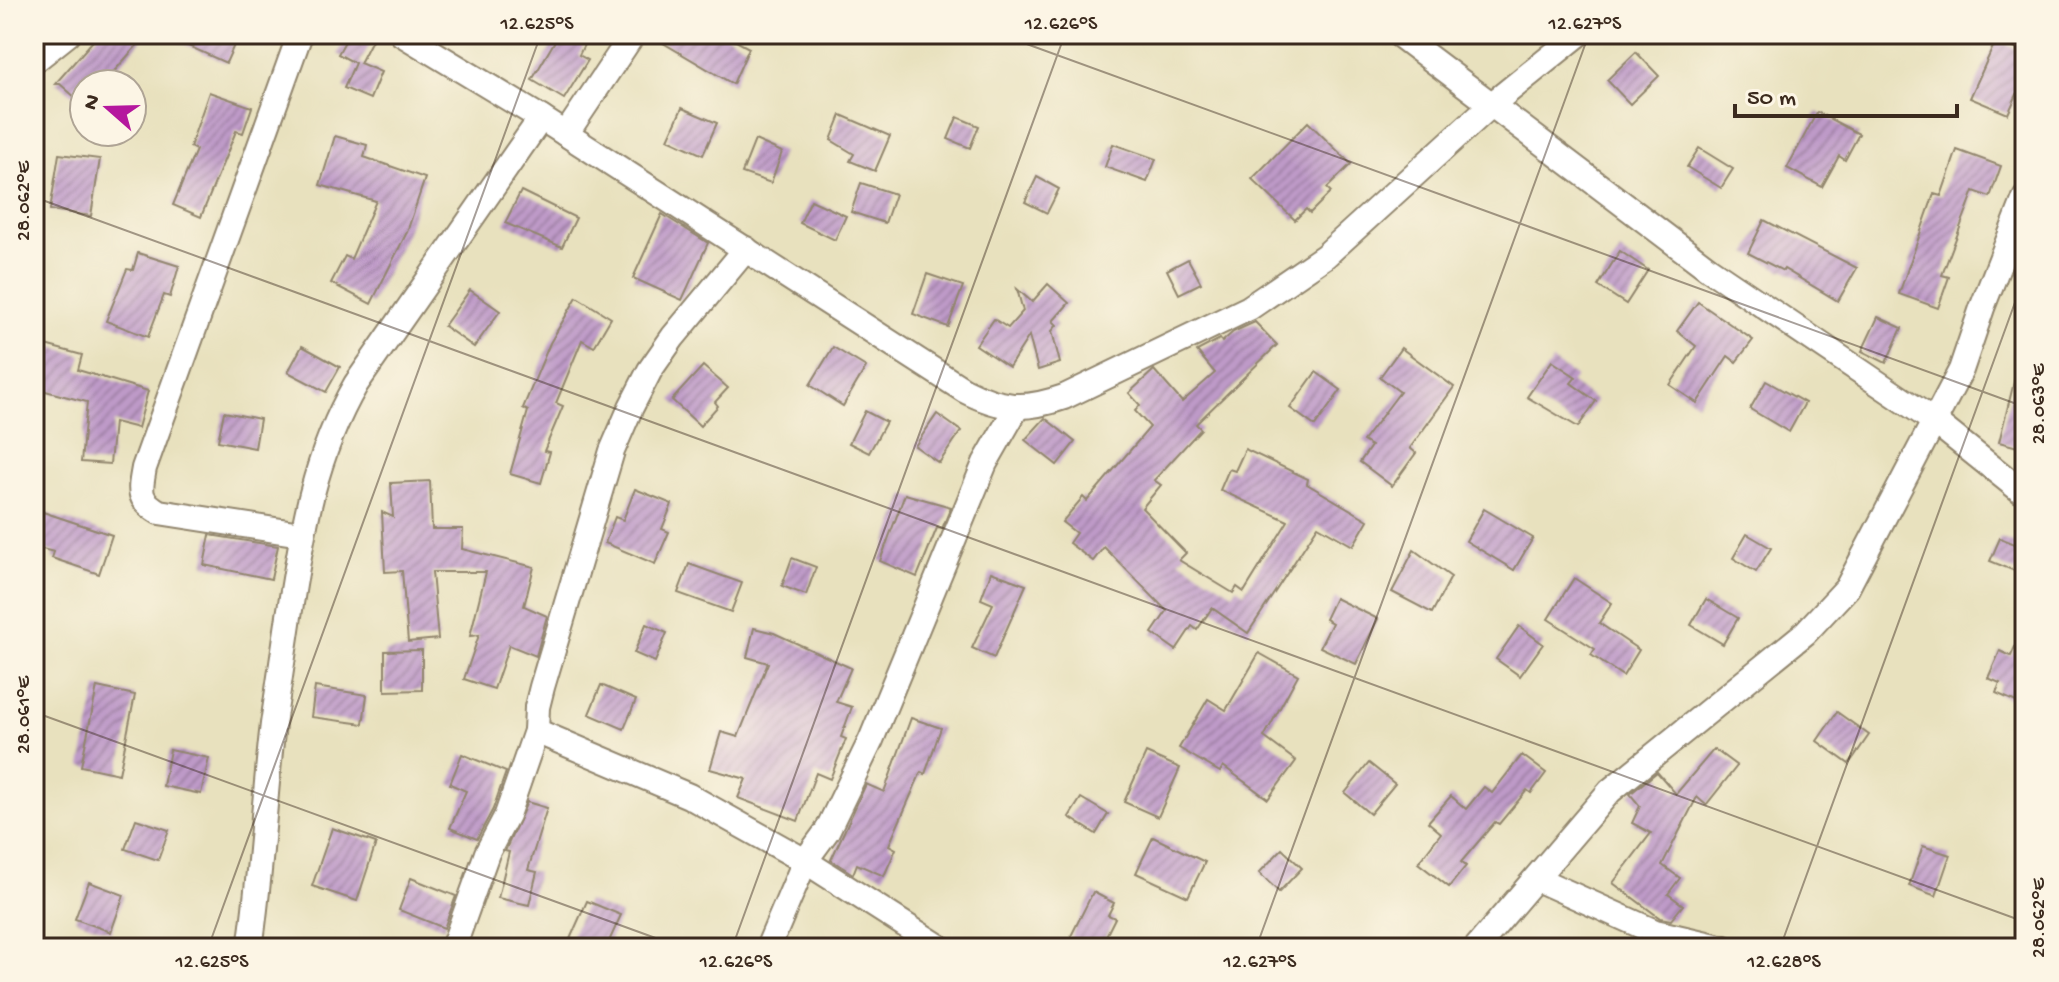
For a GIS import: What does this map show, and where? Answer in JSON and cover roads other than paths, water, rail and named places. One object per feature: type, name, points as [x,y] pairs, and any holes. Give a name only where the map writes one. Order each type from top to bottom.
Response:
[{"type":"street","points":[[34,61],[68,34]]},
{"type":"street","points":[[300,34],[144,468],[140,489],[146,504],[159,512],[301,534]]},
{"type":"street","points":[[402,34],[541,118],[964,390],[991,404],[1017,407],[1042,405],[1064,397],[1249,308],[1325,256],[1491,105],[1579,34]]},
{"type":"street","points":[[566,134],[633,34]]},
{"type":"street","points":[[1398,34],[1709,269],[1934,421],[2025,494]]},
{"type":"street","points":[[250,948],[260,881],[273,724],[301,534],[324,449],[344,405],[541,118]]},
{"type":"street","points":[[1476,948],[1610,791],[1805,633],[1847,588],[1961,370],[2025,198]]},
{"type":"street","points":[[453,948],[487,853],[507,815],[536,731],[542,687],[612,451],[650,370],[673,337],[746,249]]},
{"type":"street","points":[[768,948],[805,861],[827,831],[871,740],[985,463],[1017,407]]},
{"type":"street","points":[[536,731],[689,796],[805,861],[941,948]]},
{"type":"street","points":[[1537,879],[1655,932],[1724,948]]}]
